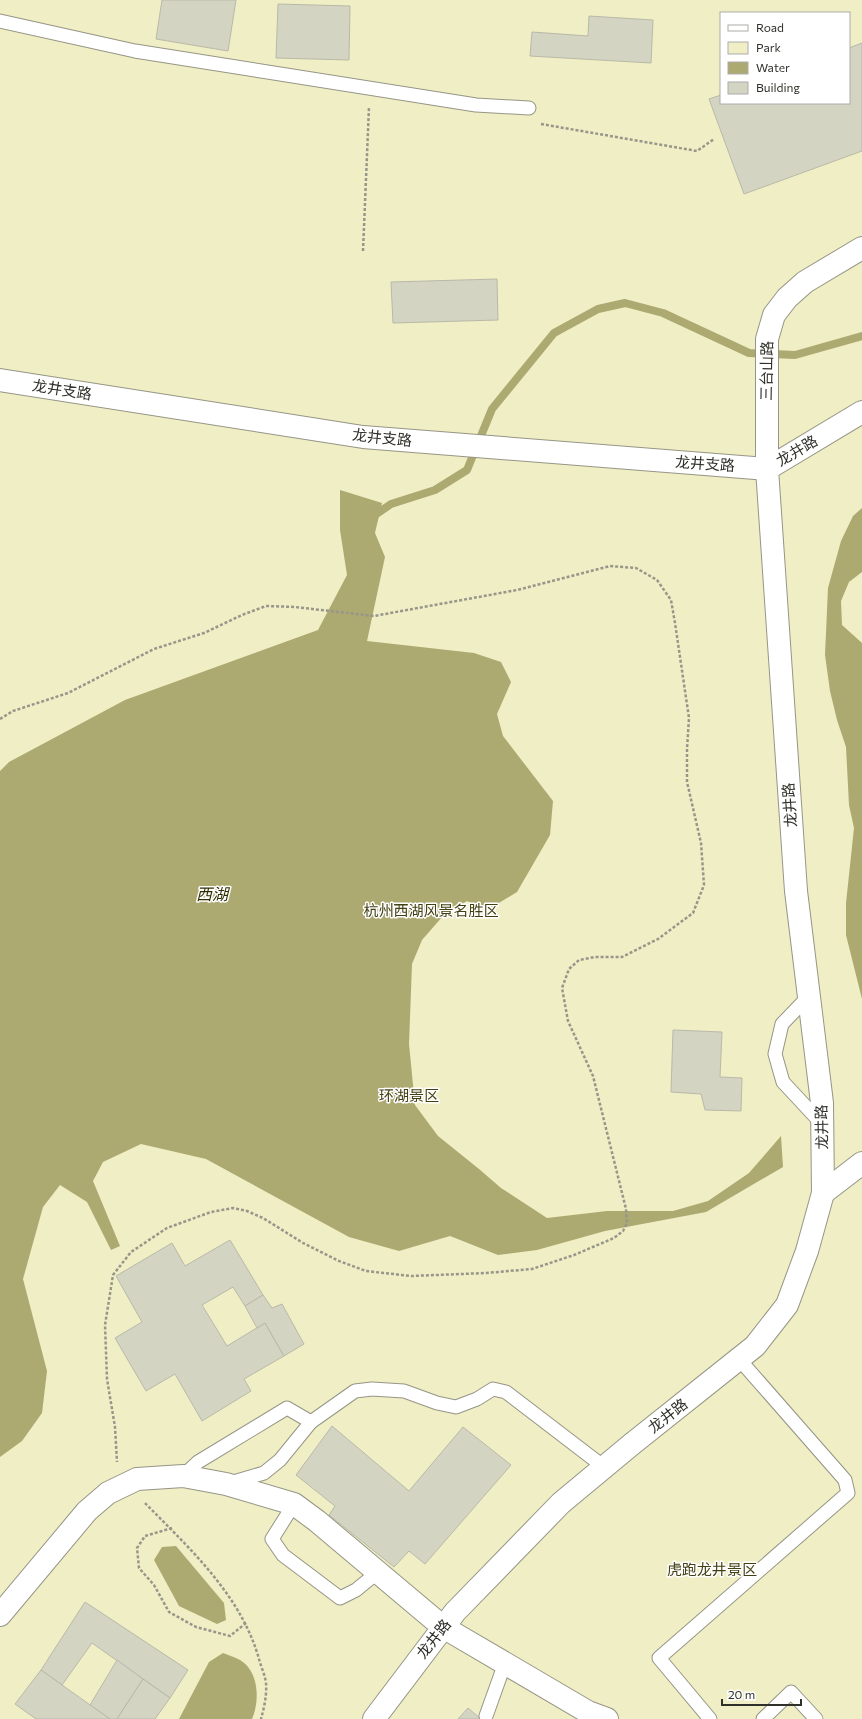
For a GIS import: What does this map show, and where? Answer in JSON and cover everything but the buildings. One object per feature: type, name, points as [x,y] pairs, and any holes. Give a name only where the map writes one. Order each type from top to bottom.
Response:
[{"type":"street","name":"三台山路","points":[[767,469],[767,343],[774,315],[787,298],[806,282],[862,248]]},
{"type":"street","name":"龙井支路","points":[[0,380],[363,437],[767,469]]},
{"type":"street","name":"龙井路","points":[[374,1719],[455,1612],[561,1503],[755,1346],[787,1305],[807,1251],[822,1193],[822,1103],[796,891],[767,469],[862,412]]},
{"type":"street","points":[[822,1193],[862,1163]]},
{"type":"street","points":[[0,1615],[87,1511],[108,1493],[128,1484],[183,1476],[226,1484],[294,1504],[317,1521],[443,1627],[588,1712],[607,1719]]},
{"type":"lane","points":[[0,21],[135,51],[476,105],[528,108]]},
{"type":"lane","points":[[809,996],[782,1024],[775,1054],[783,1082],[822,1125]]},
{"type":"lane","points":[[710,1719],[658,1658],[848,1493],[845,1480],[739,1359]]},
{"type":"lane","points":[[226,1484],[264,1473],[280,1460],[311,1422],[355,1391],[372,1389],[404,1391],[437,1403],[456,1407],[477,1399],[493,1389],[506,1392],[604,1467]]},
{"type":"lane","points":[[183,1476],[198,1462],[287,1408],[311,1422]]},
{"type":"lane","points":[[294,1504],[272,1539],[283,1555],[340,1598],[356,1590],[378,1572]]},
{"type":"lane","points":[[486,1716],[505,1663]]},
{"type":"lane","points":[[764,1719],[791,1692],[816,1719]]},
{"type":"path","points":[[363,251],[370,88]]},
{"type":"path","points":[[528,108],[542,125],[643,142],[697,151],[714,139]]},
{"type":"path","points":[[0,719],[13,710],[68,693],[154,649],[204,633],[242,615],[266,606],[337,611],[374,616],[517,590],[610,566],[636,568],[657,580],[671,600],[689,718],[687,782],[701,842],[704,885],[693,913],[658,939],[622,957],[595,957],[579,960],[569,969],[562,988],[568,1021],[593,1076],[626,1209],[627,1223],[623,1231],[614,1238],[574,1255],[532,1269],[486,1273],[411,1276],[366,1271],[339,1261],[303,1243],[263,1218],[247,1211],[233,1208],[211,1212],[167,1228],[131,1252],[113,1275],[105,1325],[107,1379],[115,1427],[128,1484],[137,1490],[145,1503],[172,1528],[203,1563],[246,1623],[266,1682],[264,1706],[261,1719]]},
{"type":"path","points":[[172,1528],[145,1536],[138,1548],[139,1568],[154,1585],[169,1612],[196,1627],[230,1636],[246,1623]]},
{"type":"green space","name":"环湖景区","points":[[0,0],[862,0],[862,1719],[0,1719]]},
{"type":"water","name":"西湖","points":[[340,490],[382,503],[375,533],[385,557],[367,641],[474,653],[501,662],[511,682],[497,714],[503,736],[553,801],[550,835],[517,892],[487,910],[467,901],[443,916],[422,940],[412,964],[409,1044],[415,1105],[438,1136],[501,1188],[547,1218],[607,1211],[673,1211],[708,1201],[749,1173],[781,1136],[783,1167],[706,1212],[605,1231],[537,1250],[498,1255],[450,1236],[399,1251],[349,1237],[206,1159],[141,1144],[103,1162],[93,1181],[120,1246],[111,1250],[87,1202],[60,1185],[43,1207],[23,1279],[47,1371],[42,1413],[22,1441],[0,1457],[0,771],[9,762],[125,700],[318,630],[347,575],[340,530]]},
{"type":"water","points":[[862,508],[862,572],[849,582],[841,601],[842,625],[862,643],[862,999],[846,935],[846,903],[854,828],[849,805],[846,747],[837,720],[830,691],[825,655],[828,588],[841,541],[853,516]]},
{"type":"water","points":[[176,1546],[224,1603],[226,1620],[217,1624],[179,1606],[154,1560],[162,1547]]},
{"type":"water","points":[[223,1653],[240,1660],[251,1671],[257,1695],[255,1712],[252,1719],[179,1719],[209,1662]]},
{"type":"waterway","points":[[373,519],[375,515],[391,504],[435,490],[467,470],[492,409],[554,333],[598,309],[625,303],[663,313],[749,353],[795,355],[862,336]]},
{"type":"park label","name":"杭州西湖风景名胜区","points":[[431,911]]},
{"type":"park label","name":"虎跑龙井景区","points":[[712,1570]]}]
